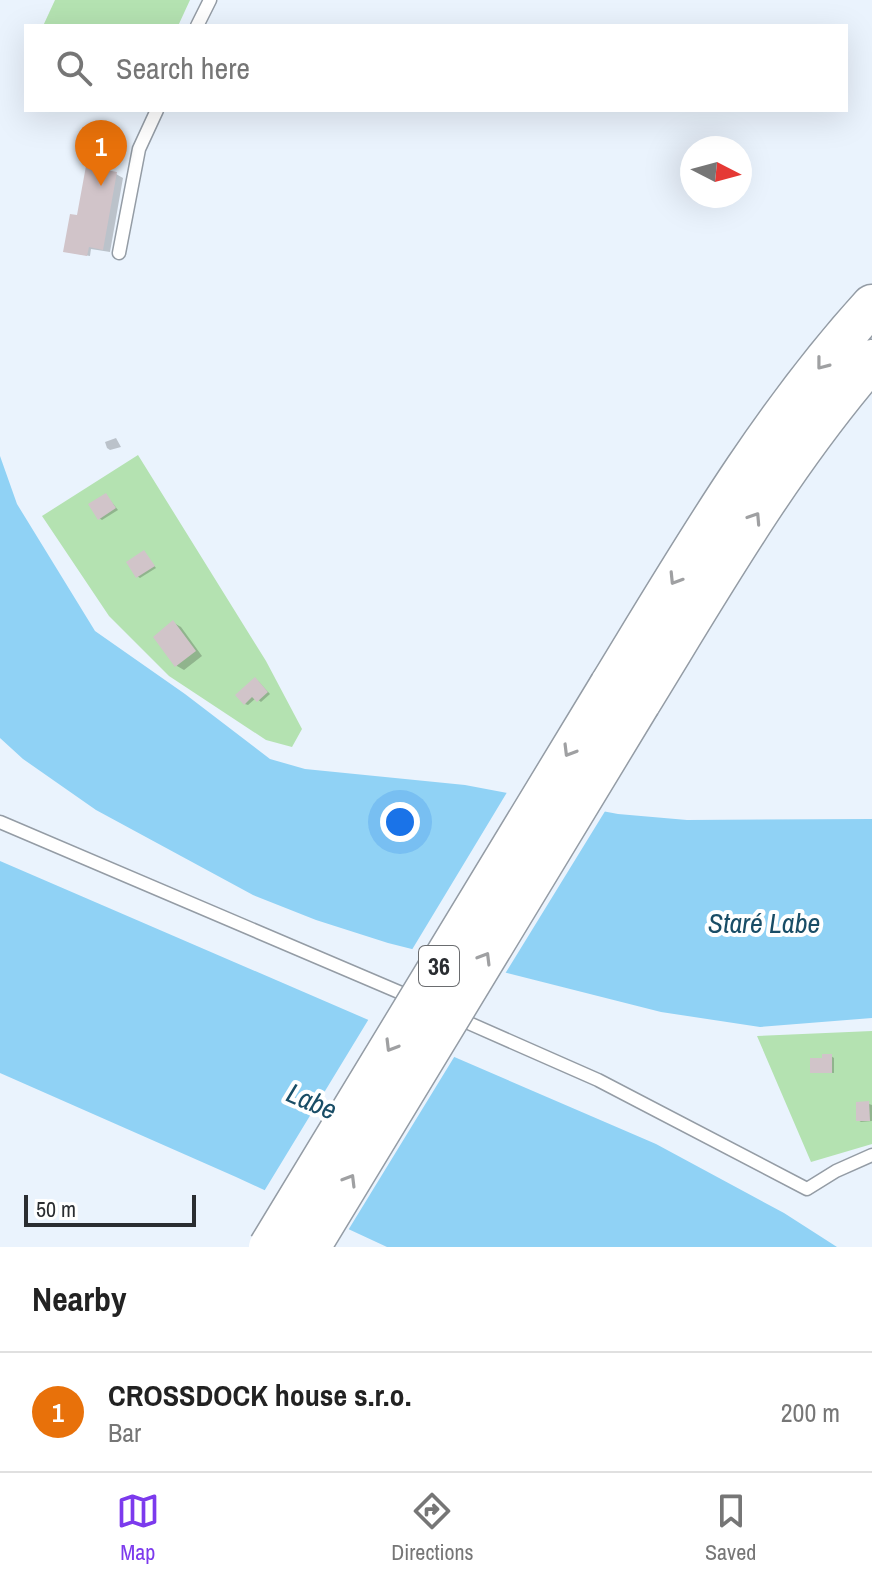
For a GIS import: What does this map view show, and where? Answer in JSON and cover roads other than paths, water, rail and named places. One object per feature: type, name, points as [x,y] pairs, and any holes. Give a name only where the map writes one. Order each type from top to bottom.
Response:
[{"type":"main road","name":"36","points":[[310,1247],[625,694],[724,499],[826,359],[872,305]]},
{"type":"main road","name":"36","points":[[269,1247],[625,694],[818,426],[872,360]]},
{"type":"lane","points":[[198,24],[210,0]]},
{"type":"lane","points":[[119,253],[139,149],[156,112]]},
{"type":"lane","points":[[0,822],[425,1004]]},
{"type":"lane","points":[[439,1010],[598,1080],[807,1189],[836,1171],[872,1155]]},
{"type":"water","name":"Staré Labe","points":[[0,456],[17,504],[95,631],[270,759],[305,769],[465,785],[618,814],[687,820],[872,819],[872,1018],[760,1027],[661,1012],[388,943],[316,920],[253,895],[96,810],[23,759],[0,738]]},
{"type":"water","name":"Labe","points":[[0,861],[656,1144],[784,1213],[837,1247],[387,1247],[0,1073]]},
{"type":"place","name":"CROSSDOCK house s.r.o.","points":[[101,186]]}]
